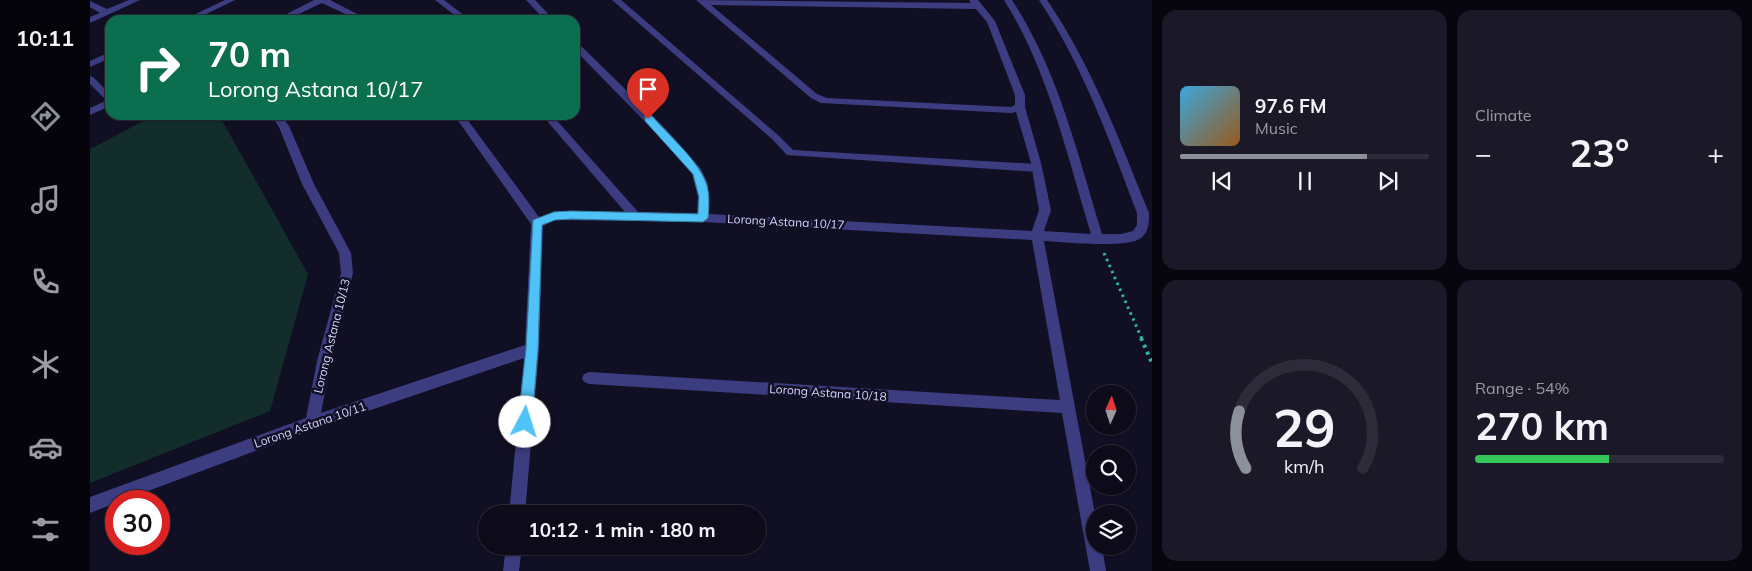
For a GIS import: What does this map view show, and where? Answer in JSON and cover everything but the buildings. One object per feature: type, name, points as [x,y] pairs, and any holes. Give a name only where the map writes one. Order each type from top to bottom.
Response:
[{"type":"street","points":[[90,20],[136,0]]},
{"type":"street","points":[[530,0],[545,15]]},
{"type":"street","points":[[1008,0],[1018,14],[1039,56],[1056,99],[1098,239]]},
{"type":"street","name":"Lorong Astana 10/17","points":[[537,223],[554,216],[635,216],[1098,239],[1121,239],[1137,235],[1143,226],[1143,213],[1083,65],[1061,24],[1043,0]]},
{"type":"street","points":[[292,15],[327,1],[355,15]]},
{"type":"street","points":[[701,1],[814,96],[825,101],[1010,110],[1020,107]]},
{"type":"street","points":[[701,1],[976,3],[991,21],[1020,95],[1020,107],[1037,168],[1046,210],[1037,235],[1098,571]]},
{"type":"street","points":[[90,4],[107,13]]},
{"type":"street","points":[[580,53],[662,132],[697,172],[702,184],[704,197],[703,218]]},
{"type":"street","points":[[90,112],[105,104]]},
{"type":"street","name":"Lorong Astana 10/13","points":[[280,120],[284,126],[308,184],[345,253],[347,273],[324,361],[312,423]]},
{"type":"street","points":[[463,120],[537,223],[532,349],[518,505]]},
{"type":"street","name":"Lorong Astana 10/11","points":[[90,505],[312,423],[532,349]]},
{"type":"street","name":"Lorong Astana 10/18","points":[[589,378],[1067,408]]},
{"type":"street","points":[[511,571],[513,555]]},
{"type":"lane","points":[[198,15],[231,0]]},
{"type":"lane","points":[[440,0],[460,15]]},
{"type":"lane","points":[[616,0],[775,137],[790,153],[1037,168]]},
{"type":"lane","points":[[90,64],[105,57]]},
{"type":"lane","points":[[90,78],[105,95]]},
{"type":"lane","points":[[550,120],[635,216]]},
{"type":"path","points":[[1098,239],[1152,363]]},
{"type":"green space","points":[[145,120],[222,120],[308,274],[270,411],[90,483],[90,149]]},
{"type":"route","points":[[525,422],[532,349],[537,223],[554,216],[571,215],[703,218],[704,197],[702,184],[697,172],[648,119]]}]
